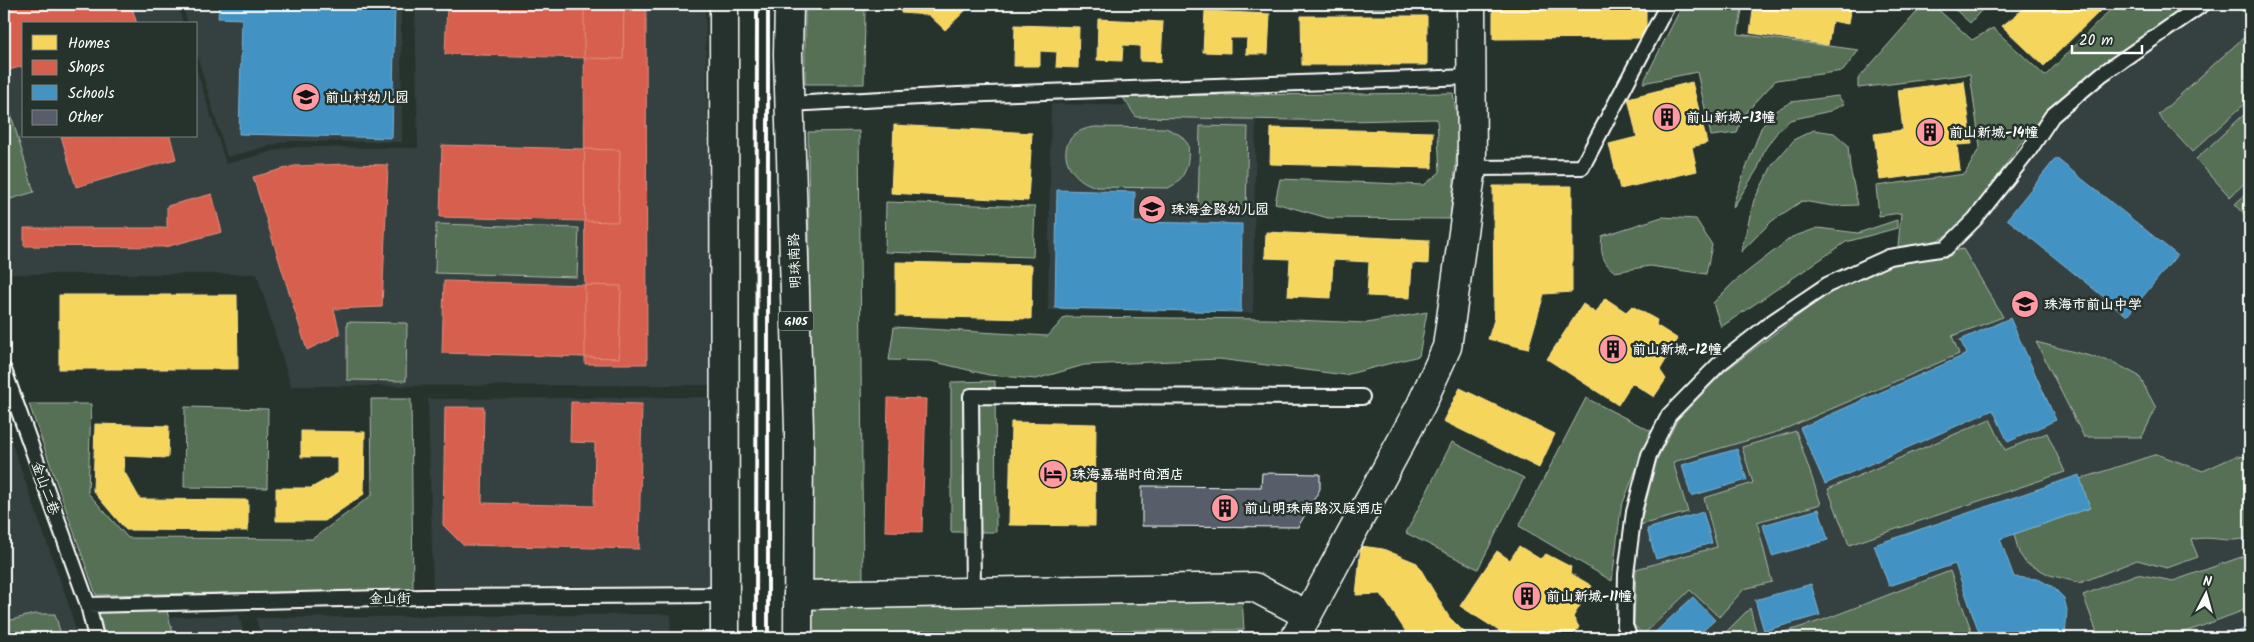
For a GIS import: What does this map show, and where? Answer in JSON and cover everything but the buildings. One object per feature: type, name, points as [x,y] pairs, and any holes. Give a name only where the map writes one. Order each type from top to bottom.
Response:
[{"type":"main road","points":[[724,4],[725,638]]},
{"type":"main road","name":"明珠南路","points":[[789,4],[799,429],[798,638]]},
{"type":"main road","points":[[798,595],[1254,587],[1301,626],[1420,405],[1447,347],[1472,168],[1471,4]]},
{"type":"lane","points":[[1472,168],[1582,167],[1668,4]]},
{"type":"lane","points":[[1630,638],[1625,626],[1626,574],[1634,512],[1649,455],[1669,415],[1719,364],[1772,322],[1827,285],[1889,257],[1946,248],[1976,219],[2028,152],[2052,116],[2102,74],[2203,4]]},
{"type":"lane","points":[[790,104],[958,95],[1471,77]]},
{"type":"lane","name":"金山二巷","points":[[4,370],[88,605]]},
{"type":"lane","points":[[973,592],[971,396],[1362,397]]},
{"type":"lane","name":"金山街","points":[[88,605],[414,597],[725,595]]},
{"type":"lane","points":[[88,605],[96,638]]},
{"type":"shaded area","points":[[4,4],[177,4],[182,22],[22,22],[22,138],[198,138],[198,74],[226,164],[288,147],[418,148],[415,4],[705,4],[713,385],[291,386],[257,274],[4,274]]},
{"type":"shaded area","name":"前山村幼儿园","points":[[182,4],[401,4],[402,142],[287,141],[227,157],[198,59],[198,22],[187,22]]},
{"type":"shaded area","name":"珠海市前山中学","points":[[2203,4],[2248,4],[2250,6],[2250,638],[1630,638],[1634,512],[1669,415],[1772,322],[1889,257],[1946,248],[2052,116]]},
{"type":"shaded area","name":"珠海金路幼儿园","points":[[1051,104],[1256,108],[1253,313],[1048,310]]},
{"type":"shaded area","points":[[711,397],[712,586],[433,587],[428,399]]},
{"type":"shaded area","points":[[4,421],[70,608],[77,638],[4,638]]},
{"type":"shaded area","points":[[671,614],[670,638],[261,638],[256,618]]},
{"type":"shaded area","points":[[239,615],[245,638],[112,638],[107,619]]},
{"type":"green space","points":[[805,4],[865,4],[864,84],[805,84]]},
{"type":"green space","points":[[1285,4],[1445,4],[1445,9],[1285,8]]},
{"type":"green space","points":[[1683,4],[1743,4],[1738,34],[1859,50],[1843,71],[1776,80],[1742,117],[1737,133],[1711,136],[1697,72],[1643,83]]},
{"type":"green space","points":[[1924,4],[1932,4],[1972,40],[1993,28],[2045,76],[2116,4],[2196,4],[2116,55],[2060,100],[2031,130],[1983,197],[1957,226],[1938,240],[1898,247],[1901,213],[1879,216],[1876,186],[1965,174],[1980,147],[1970,74],[1858,88],[1858,79]]},
{"type":"green space","points":[[1949,4],[1987,4],[1970,23]]},
{"type":"green space","points":[[2243,38],[2250,46],[2250,99],[2192,152],[2158,115]]},
{"type":"green space","points":[[4,91],[34,192],[4,201]]},
{"type":"green space","points":[[1453,93],[1459,132],[1450,219],[1328,218],[1275,203],[1280,179],[1424,185],[1440,172],[1437,119],[1347,121],[1136,117],[1122,96]]},
{"type":"green space","points":[[1838,96],[1844,104],[1830,111],[1790,120],[1778,131],[1765,149],[1758,168],[1733,208],[1761,128],[1775,111],[1791,102]]},
{"type":"green space","points":[[2250,109],[2250,178],[2230,197],[2196,159]]},
{"type":"green space","points":[[1200,126],[1248,127],[1246,213],[1198,212]]},
{"type":"green space","points":[[1095,127],[1166,128],[1180,135],[1188,144],[1187,164],[1183,175],[1174,185],[1168,188],[1097,187],[1085,182],[1075,175],[1069,165],[1066,156],[1067,146],[1072,137],[1081,131]]},
{"type":"green space","points":[[1814,130],[1834,133],[1848,145],[1850,168],[1858,205],[1833,206],[1802,201],[1772,221],[1741,252],[1754,200],[1773,164],[1795,139]]},
{"type":"green space","points":[[859,131],[863,585],[812,585],[808,132]]},
{"type":"green space","points":[[2250,190],[2250,220],[2235,204]]},
{"type":"green space","points":[[886,202],[1035,207],[1033,257],[885,252]]},
{"type":"green space","points":[[1662,217],[1696,219],[1712,245],[1706,274],[1650,266],[1615,272],[1607,265],[1601,247],[1602,236]]},
{"type":"green space","points":[[1897,220],[1897,228],[1846,242],[1721,327],[1713,303],[1734,282],[1792,237],[1818,228],[1858,233]]},
{"type":"green space","points":[[436,224],[579,228],[577,277],[435,273]]},
{"type":"green space","points":[[1963,249],[2003,317],[1952,336],[1959,354],[1780,431],[1673,462],[1688,512],[1640,525],[1657,459],[1678,419],[1725,371],[1828,293],[1891,264]]},
{"type":"green space","points":[[1427,312],[1419,356],[1345,375],[1219,359],[1084,365],[1036,379],[989,375],[931,361],[889,360],[894,327],[1048,336],[1065,317],[1269,319],[1367,323]]},
{"type":"green space","points":[[347,322],[407,323],[406,381],[347,380]]},
{"type":"green space","points":[[2036,342],[2113,362],[2139,376],[2156,408],[2142,437],[2084,437]]},
{"type":"green space","points":[[995,381],[996,532],[951,532],[951,382]]},
{"type":"green space","points":[[1586,398],[1651,431],[1621,508],[1612,581],[1519,526]]},
{"type":"green space","points":[[371,399],[411,399],[413,590],[96,595],[29,404],[91,404],[88,493],[128,538],[312,539],[372,495]]},
{"type":"green space","points":[[185,407],[268,409],[267,488],[184,487]]},
{"type":"green space","points":[[1990,419],[2005,450],[2047,433],[2065,472],[1849,545],[1828,489]]},
{"type":"green space","points":[[1796,431],[1821,504],[1757,522],[1772,582],[1744,589],[1719,617],[1690,590],[1643,635],[1634,625],[1636,569],[1717,547],[1704,498],[1753,483],[1742,447]]},
{"type":"green space","points":[[1452,442],[1524,478],[1478,569],[1406,533]]},
{"type":"green space","points":[[2157,454],[2203,471],[2236,456],[2250,457],[2250,537],[2234,540],[2199,538],[2191,540],[2198,557],[2167,568],[2137,560],[2080,583],[2050,575],[2026,563],[2019,553],[2014,534],[2090,508],[2080,479]]},
{"type":"green space","points":[[2250,554],[2250,608],[2170,638],[2099,638],[2083,595],[2137,574],[2173,581]]},
{"type":"green space","points":[[1950,571],[1974,638],[1765,638],[1823,620]]},
{"type":"green space","points":[[1242,597],[1244,630],[921,631],[914,638],[807,638],[807,605]]},
{"type":"green space","points":[[1750,608],[1758,638],[1720,638]]},
{"type":"green space","points":[[167,611],[174,638],[105,638],[99,612]]},
{"type":"green space","points":[[34,614],[55,614],[62,638],[4,638],[4,622]]},
{"type":"railway","points":[[756,638],[757,4]]},
{"type":"railway","points":[[768,4],[768,638]]},
{"type":"place","name":"前山村幼儿园","points":[[306,97]]},
{"type":"place","name":"前山新城-13幢","points":[[1667,117]]},
{"type":"place","name":"前山新城-14幢","points":[[1930,132]]},
{"type":"place","name":"珠海金路幼儿园","points":[[1152,209]]},
{"type":"place","name":"珠海市前山中学","points":[[2025,304]]},
{"type":"place","name":"前山新城-12幢","points":[[1613,349]]},
{"type":"place","name":"珠海嘉瑞时尚酒店","points":[[1053,474]]},
{"type":"place","name":"前山明珠南路汉庭酒店","points":[[1225,508]]},
{"type":"place","name":"前山新城-11幢","points":[[1527,596]]}]
